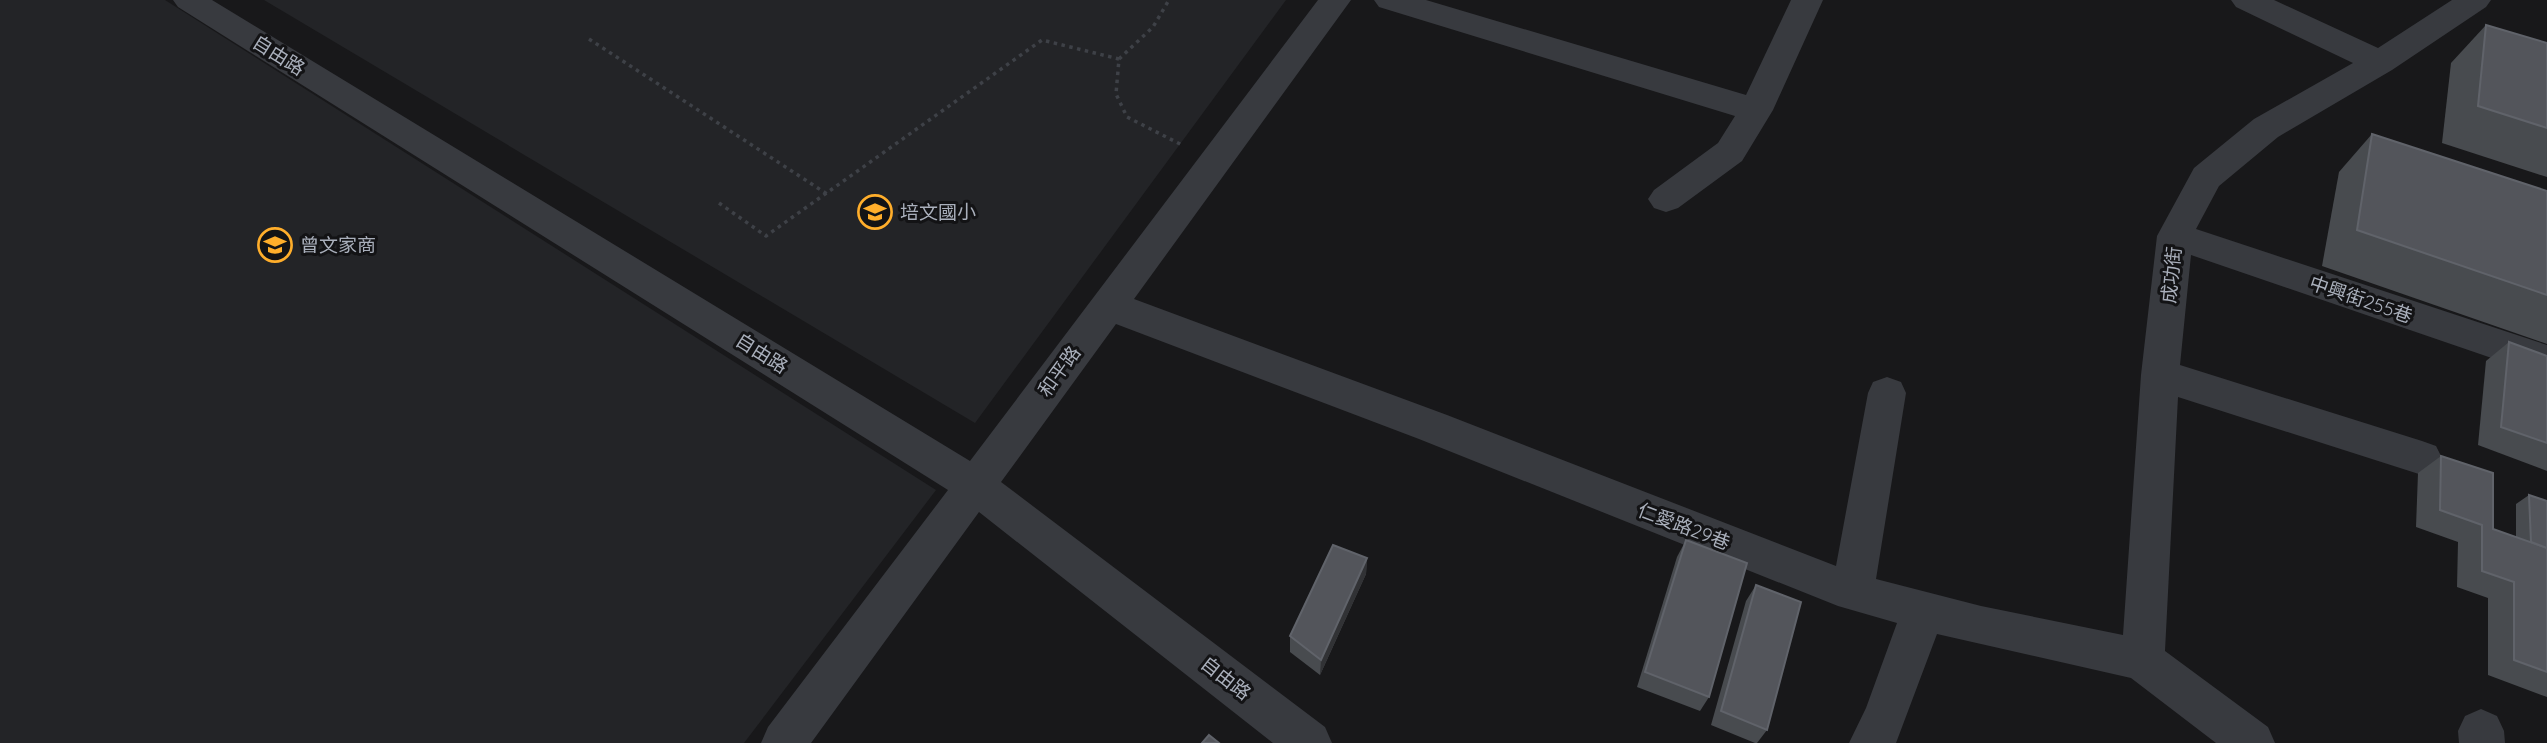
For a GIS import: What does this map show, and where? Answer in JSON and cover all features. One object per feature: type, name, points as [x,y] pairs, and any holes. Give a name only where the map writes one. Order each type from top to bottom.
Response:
[{"type":"street","name":"和平路","points":[[783,743],[1335,0]]},
{"type":"street","points":[[1390,0],[1756,110]]},
{"type":"street","points":[[1666,199],[1730,152],[1756,110],[1807,0]]},
{"type":"street","points":[[2247,0],[2381,62]]},
{"type":"street","name":"成功街","points":[[2142,660],[2147,617],[2160,375],[2175,236],[2206,177],[2266,128],[2381,62],[2475,0]]},
{"type":"street","name":"自由路","points":[[193,1],[934,458],[1016,515],[1309,743]]},
{"type":"street","name":"中興街255巷","points":[[2175,236],[2547,361]]},
{"type":"street","name":"仁愛路29巷","points":[[1108,305],[1433,427],[1853,592],[1923,612],[2142,660],[2252,743]]},
{"type":"street","points":[[2160,375],[2422,458]]},
{"type":"street","points":[[1853,592],[1887,393]]},
{"type":"street","points":[[1872,743],[1885,717],[1923,612]]},
{"type":"path","points":[[1169,0],[1153,27],[1119,59],[1116,94],[1127,117],[1215,161]]},
{"type":"path","points":[[589,39],[827,194]]},
{"type":"path","points":[[719,203],[766,236],[1042,40],[1119,59]]},
{"type":"shaded area","name":"曾文家商","points":[[0,0],[165,0],[936,490],[744,743],[0,743]]},
{"type":"shaded area","name":"培文國小","points":[[264,0],[1286,0],[975,423]]},
{"type":"building","points":[[2486,25],[2547,43],[2547,128],[2478,106]]},
{"type":"building","points":[[2372,134],[2547,191],[2547,295],[2357,230]]},
{"type":"building","points":[[2509,342],[2547,356],[2547,443],[2501,427]]},
{"type":"building","points":[[2441,456],[2493,473],[2493,529],[2547,548],[2547,672],[2514,660],[2514,582],[2482,571],[2482,525],[2440,510]]},
{"type":"building","points":[[2529,495],[2547,501],[2547,548],[2531,542]]},
{"type":"building","points":[[1686,540],[1747,563],[1709,697],[1645,672]]},
{"type":"building","points":[[1333,545],[1367,558],[1321,660],[1290,636]]},
{"type":"building","points":[[1756,585],[1801,602],[1767,730],[1721,711]]},
{"type":"building","points":[[1209,735],[1219,743],[1202,743]]},
{"type":"place","name":"培文國小","points":[[875,212]]},
{"type":"place","name":"曾文家商","points":[[275,245]]}]
